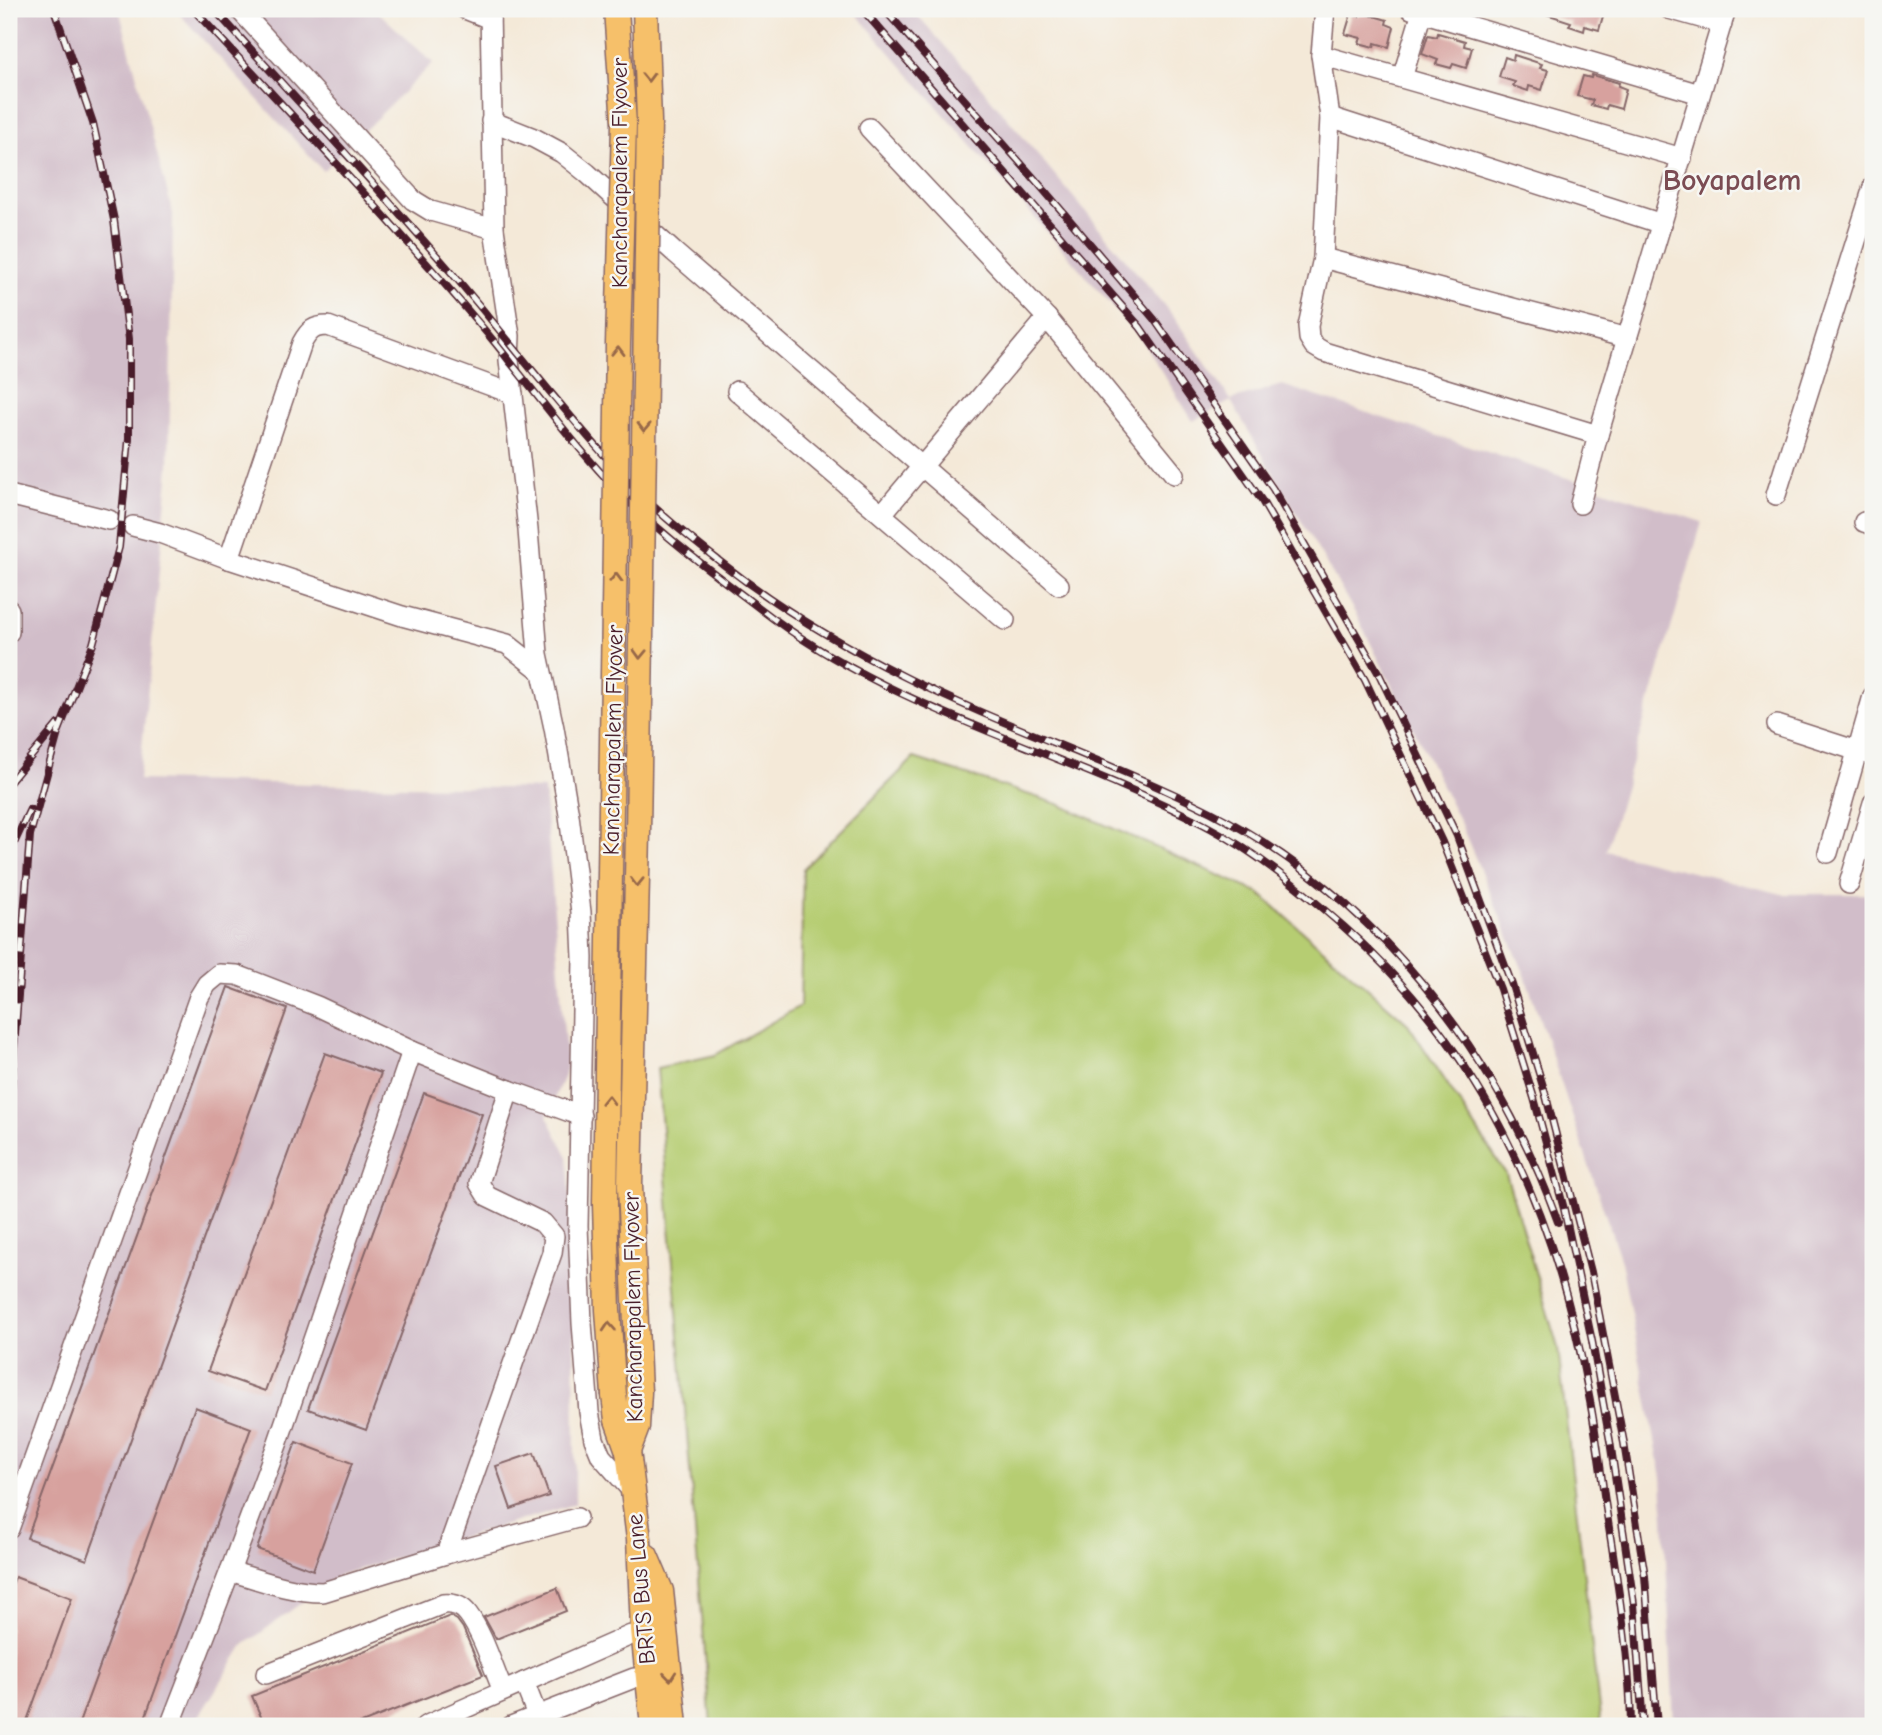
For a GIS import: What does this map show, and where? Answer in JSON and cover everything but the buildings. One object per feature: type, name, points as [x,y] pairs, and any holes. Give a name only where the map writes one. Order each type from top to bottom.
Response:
[{"type":"main road","name":"Kancharapalem Flyover","points":[[616,9],[624,124],[618,344],[605,1204],[614,1395],[617,1420],[628,1451]]},
{"type":"main road","name":"Kancharapalem Flyover","points":[[628,1451],[637,1427],[639,1392],[630,1186],[649,121],[645,9]]},
{"type":"main road","name":"BRTS Bus Lane","points":[[628,1451],[639,1539],[643,1630],[653,1726]]},
{"type":"main road","points":[[638,1726],[627,1592],[639,1539]]},
{"type":"main road","points":[[639,1539],[661,1591],[675,1726]]},
{"type":"street","points":[[239,9],[414,200],[443,215],[494,229]]},
{"type":"street","points":[[465,9],[490,14],[494,229],[510,336],[509,359],[540,670],[565,790],[581,912],[583,958],[578,1226],[589,1412],[594,1439],[601,1456],[633,1492]]},
{"type":"street","points":[[1325,9],[1321,55],[1330,117],[1323,258],[1308,326],[1309,338],[1314,346],[1324,352],[1598,435]]},
{"type":"street","points":[[1580,504],[1598,435],[1724,16],[1669,9]]},
{"type":"street","points":[[1402,78],[1419,10],[1700,94]]},
{"type":"street","points":[[1321,55],[1682,158]]},
{"type":"street","points":[[1330,117],[1662,224]]},
{"type":"street","points":[[491,121],[534,138],[562,153],[1059,585]]},
{"type":"street","points":[[869,128],[1047,318],[1174,474]]},
{"type":"street","points":[[1776,495],[1873,187]]},
{"type":"street","points":[[1323,258],[1627,338]]},
{"type":"street","points":[[882,514],[1047,318]]},
{"type":"street","points":[[229,559],[302,343],[309,331],[317,326],[328,326],[513,394]]},
{"type":"street","points":[[737,391],[1005,620]]},
{"type":"street","points":[[9,495],[109,520]]},
{"type":"street","points":[[133,526],[402,616],[507,644],[540,670]]},
{"type":"street","points":[[9,610],[9,632]]},
{"type":"street","points":[[507,644],[536,626]]},
{"type":"street","points":[[1828,853],[1865,753],[1873,696]]},
{"type":"street","points":[[1777,725],[1865,753]]},
{"type":"street","points":[[1849,884],[1873,803]]},
{"type":"street","points":[[9,1529],[199,997],[207,984],[219,974],[237,975],[317,1006],[412,1051],[580,1116]]},
{"type":"street","points":[[170,1726],[283,1429],[412,1051]]},
{"type":"street","points":[[446,1554],[552,1253],[554,1236],[543,1223],[487,1196],[479,1183],[509,1090]]},
{"type":"street","points":[[230,1571],[276,1585],[323,1592],[446,1554],[578,1518]]},
{"type":"street","points":[[266,1674],[443,1604],[452,1603],[468,1613],[503,1691]]},
{"type":"street","points":[[425,1726],[631,1635]]},
{"type":"street","points":[[511,1726],[634,1678]]},
{"type":"street","points":[[524,1682],[537,1715]]},
{"type":"shaded area","points":[[9,9],[119,9],[173,214],[169,466],[139,780],[544,789],[567,1068],[547,1116],[568,1157],[574,1294],[575,1504],[339,1575],[244,1645],[193,1726],[9,1726]]},
{"type":"shaded area","points":[[175,9],[375,9],[433,63],[323,171]]},
{"type":"shaded area","points":[[852,9],[912,9],[1173,316],[1231,400],[1282,385],[1702,522],[1606,851],[1782,894],[1873,894],[1873,1726],[1674,1726],[1662,1477],[1621,1261],[1525,975],[1460,822],[1358,618],[1231,401],[1193,421],[1141,339]]},
{"type":"green space","points":[[914,758],[1058,804],[1259,893],[1408,1024],[1506,1174],[1558,1348],[1601,1726],[711,1726],[657,1068],[715,1055],[800,1006],[803,869]]},
{"type":"railway","points":[[9,1115],[30,835],[58,733],[93,644],[119,547],[129,439],[129,339],[114,220],[93,123],[54,9]]},
{"type":"railway","points":[[193,9],[454,294],[604,476],[674,542],[774,619],[824,652],[876,681],[984,730],[1150,798],[1237,843],[1329,914],[1382,963],[1428,1015],[1468,1071],[1502,1131],[1531,1193],[1555,1258],[1574,1326],[1594,1422],[1625,1642],[1631,1726]]},
{"type":"railway","points":[[214,9],[427,245],[582,430],[636,490],[723,564],[788,611],[881,665],[981,712],[1211,812],[1271,847],[1326,888],[1377,934],[1423,984],[1464,1039],[1501,1097],[1532,1158],[1558,1222]]},
{"type":"railway","points":[[862,9],[1140,327],[1262,501],[1365,680],[1442,842],[1500,989],[1534,1098],[1564,1209],[1610,1441],[1634,1604],[1643,1726]]},
{"type":"railway","points":[[884,9],[1154,319],[1273,489],[1379,674],[1457,836],[1512,985],[1546,1096],[1591,1272],[1624,1443],[1645,1576],[1657,1726]]},
{"type":"railway","points":[[9,783],[58,724]]},
{"type":"railway","points":[[9,854],[30,809]]},
{"type":"district","name":"Boyapalem","points":[[1732,180]]}]
